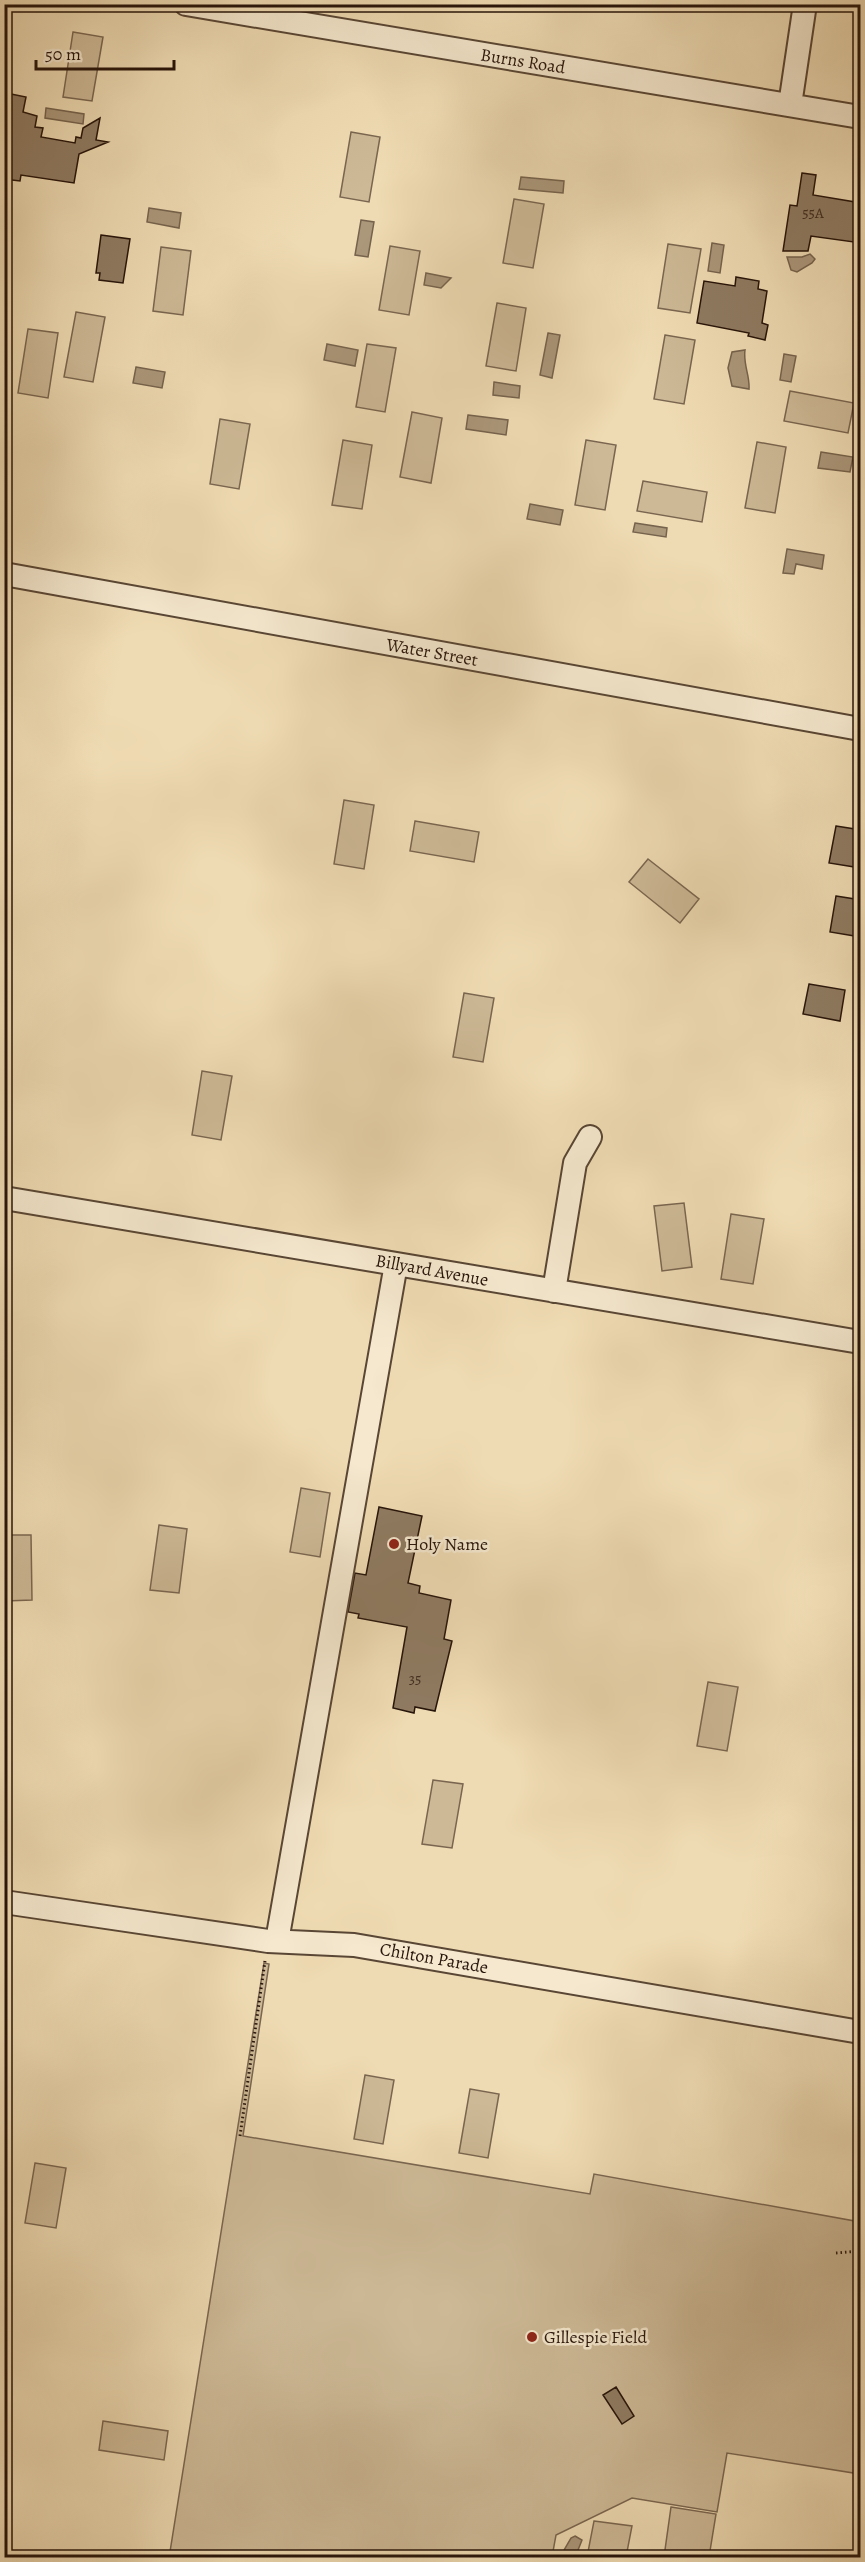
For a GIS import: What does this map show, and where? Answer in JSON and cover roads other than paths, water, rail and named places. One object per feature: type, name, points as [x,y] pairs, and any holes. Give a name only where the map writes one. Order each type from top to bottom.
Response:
[{"type":"street","name":"Burns Road","points":[[186,4],[861,117]]},
{"type":"street","points":[[790,105],[805,4]]},
{"type":"street","name":"Water Street","points":[[4,574],[861,729]]},
{"type":"street","points":[[554,1290],[575,1164],[590,1137]]},
{"type":"street","name":"Billyard Avenue","points":[[4,1198],[861,1342]]},
{"type":"street","points":[[273,1941],[396,1264]]},
{"type":"street","name":"Chilton Parade","points":[[4,1902],[273,1941],[354,1945],[861,2032]]},
{"type":"place","name":"Holy Name","points":[[394,1544]]},
{"type":"place","name":"Gillespie Field","points":[[532,2337]]}]
